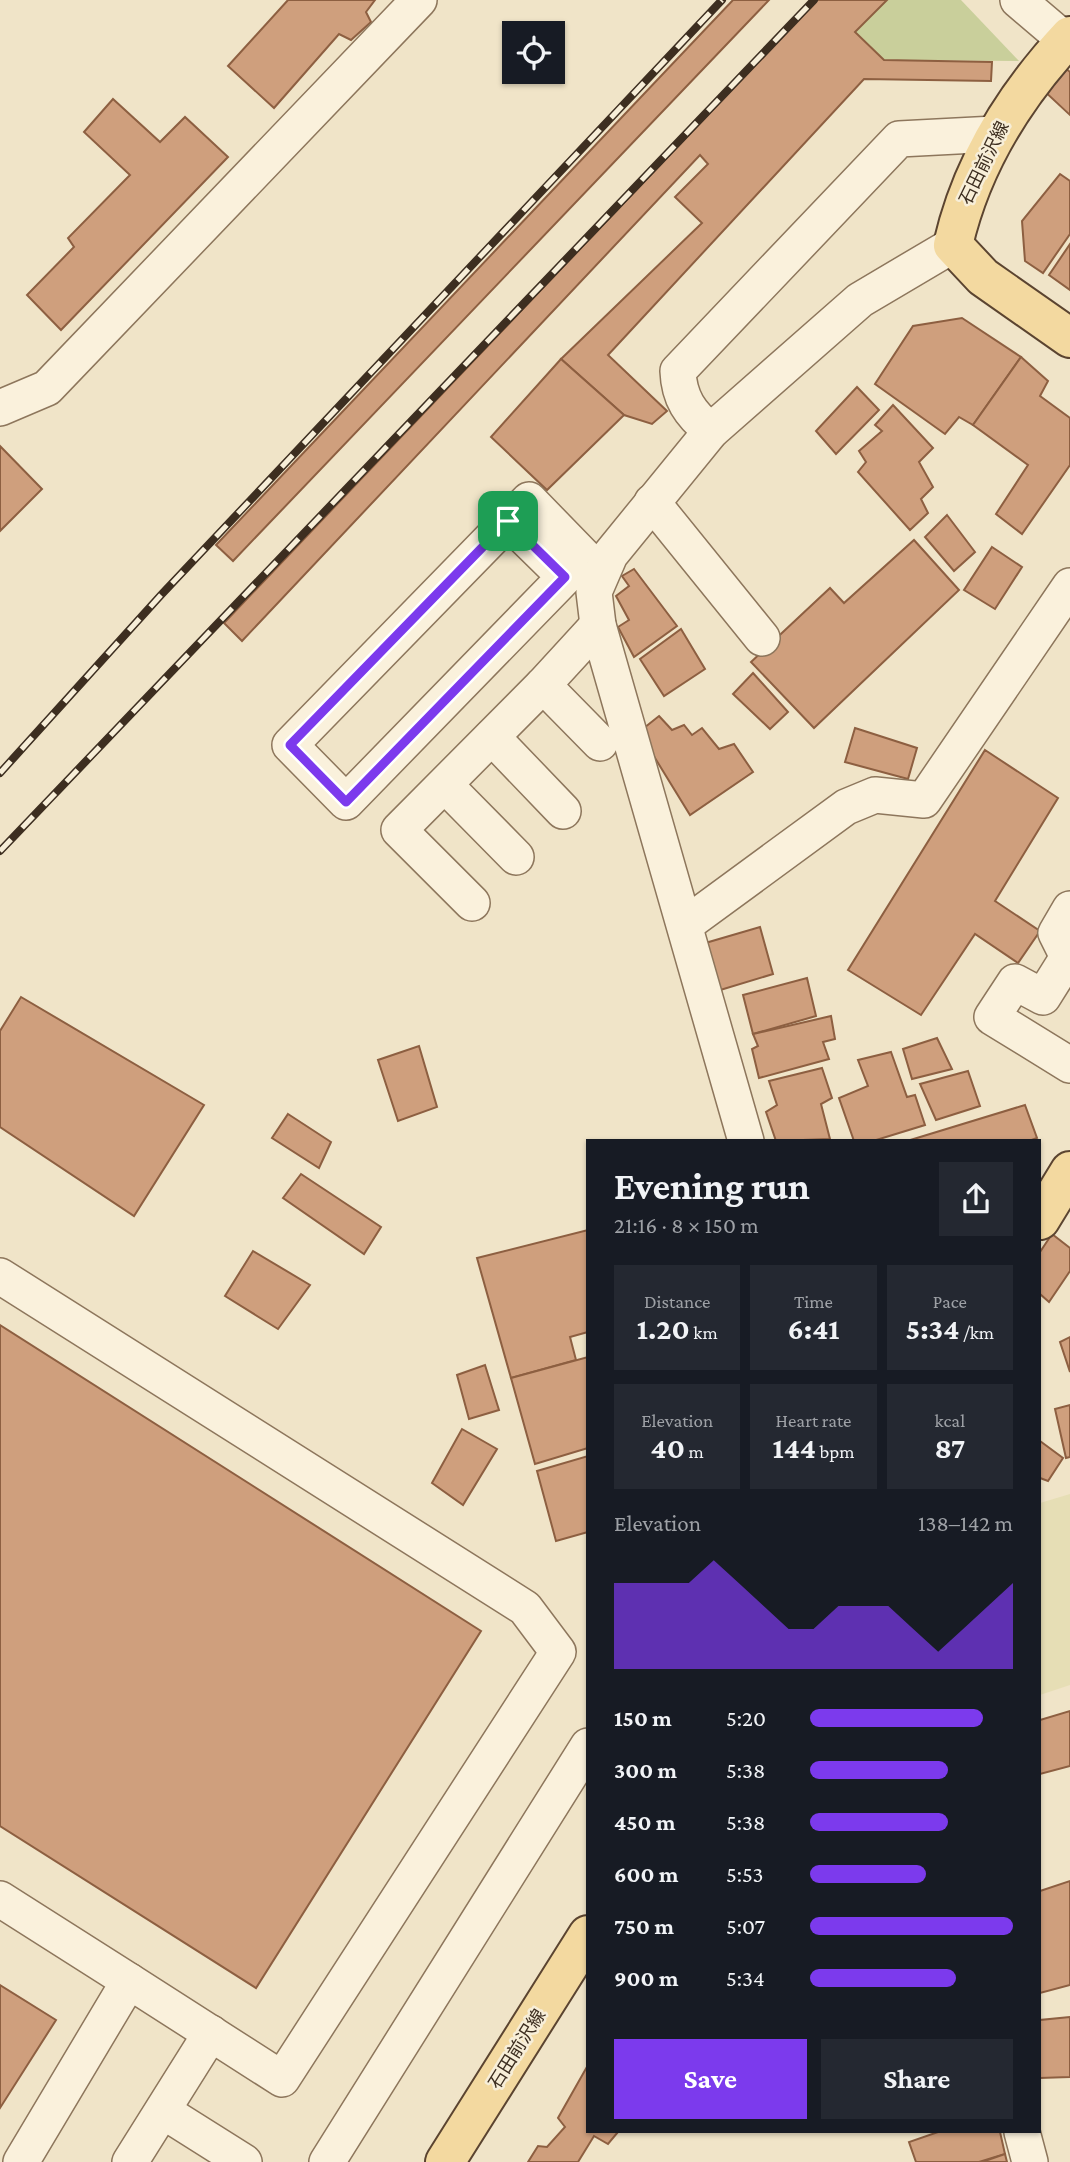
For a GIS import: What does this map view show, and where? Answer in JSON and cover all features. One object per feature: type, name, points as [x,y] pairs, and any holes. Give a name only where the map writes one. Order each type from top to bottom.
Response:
[{"type":"main road","name":"石田前沢線","points":[[953,246],[962,205],[995,134],[1068,38]]},
{"type":"main road","points":[[953,246],[983,277],[1070,338]]},
{"type":"main road","points":[[1041,1219],[1067,1183]]},
{"type":"main road","name":"石田前沢線","points":[[445,2162],[586,1938]]},
{"type":"street","points":[[0,408],[47,388],[419,0]]},
{"type":"street","points":[[1018,0],[1068,38]]},
{"type":"street","points":[[711,431],[695,418],[679,393],[678,370],[841,197],[899,139],[995,134]]},
{"type":"street","points":[[746,1139],[598,625],[594,592],[610,555],[711,431],[860,300],[953,246]]},
{"type":"street","points":[[662,490],[762,638]]},
{"type":"street","points":[[508,521],[565,577],[346,802],[290,745],[528,499],[600,573]]},
{"type":"street","points":[[685,925],[846,807],[875,795],[924,800],[1070,586]]},
{"type":"street","points":[[472,903],[399,830],[543,685],[598,625]]},
{"type":"street","points":[[543,685],[600,743]]},
{"type":"street","points":[[492,737],[563,811]]},
{"type":"street","points":[[445,785],[516,857]]},
{"type":"street","points":[[1070,909],[1056,933],[1069,957],[1043,997],[1015,982],[992,1017],[1070,1065]]},
{"type":"street","points":[[0,1276],[525,1608],[558,1652],[282,2079],[0,1899]]},
{"type":"street","points":[[327,2162],[586,1749]]},
{"type":"street","points":[[21,2162],[129,1981]]},
{"type":"street","points":[[130,2162],[211,2033]]},
{"type":"street","points":[[163,2111],[224,2157]]},
{"type":"street","points":[[1021,2133],[1030,2162]]},
{"type":"shaded area","points":[[1070,1494],[1070,1685],[1041,1695],[1041,1503]]},
{"type":"green space","points":[[887,0],[961,0],[1019,61],[884,60],[855,32]]},
{"type":"building","points":[[288,0],[375,0],[366,12],[371,22],[351,40],[339,34],[274,108],[228,66]]},
{"type":"building","points":[[733,0],[769,0],[233,561],[216,545]]},
{"type":"building","points":[[817,0],[887,0],[855,32],[884,60],[992,62],[991,81],[864,79],[608,355],[667,411],[652,424],[624,415],[561,359],[702,223],[675,197],[708,164],[700,155],[242,641],[224,623]]},
{"type":"building","points":[[1062,65],[1070,72],[1070,115],[1041,88]]},
{"type":"building","points":[[113,99],[160,142],[185,117],[228,157],[61,330],[27,295],[74,247],[68,238],[130,175],[84,132]]},
{"type":"building","points":[[1060,174],[1070,181],[1070,234],[1043,273],[1025,261],[1022,221]]},
{"type":"building","points":[[1070,244],[1070,290],[1049,275]]},
{"type":"building","points":[[962,318],[1021,357],[973,425],[959,417],[945,434],[875,384],[913,326]]},
{"type":"building","points":[[1021,357],[1048,381],[1040,396],[1070,418],[1070,465],[1022,534],[996,514],[1028,465],[973,425]]},
{"type":"building","points":[[561,359],[624,415],[547,490],[491,437]]},
{"type":"building","points":[[857,387],[879,410],[836,454],[816,431]]},
{"type":"building","points":[[893,405],[933,448],[919,462],[933,487],[921,499],[928,513],[910,530],[858,472],[866,462],[859,451],[882,431],[875,425]]},
{"type":"building","points":[[0,446],[42,489],[0,531]]},
{"type":"building","points":[[947,515],[975,552],[954,571],[925,537]]},
{"type":"building","points":[[914,540],[959,590],[814,728],[751,662],[830,588],[844,603]]},
{"type":"building","points":[[992,547],[1022,567],[995,609],[964,590]]},
{"type":"building","points":[[634,569],[677,626],[634,657],[618,627],[629,620],[616,596],[629,586],[622,576]]},
{"type":"building","points":[[681,629],[705,669],[664,696],[640,659]]},
{"type":"building","points":[[753,673],[788,712],[770,729],[733,694]]},
{"type":"building","points":[[659,716],[672,730],[684,725],[692,735],[702,728],[719,749],[734,744],[753,772],[690,815],[639,732]]},
{"type":"building","points":[[855,728],[917,748],[908,779],[845,762]]},
{"type":"building","points":[[985,750],[1058,798],[995,901],[1040,931],[1018,963],[975,934],[921,1015],[848,970]]},
{"type":"building","points":[[760,927],[773,974],[717,991],[702,944]]},
{"type":"building","points":[[807,978],[816,1016],[753,1034],[743,995]]},
{"type":"building","points":[[21,997],[204,1105],[134,1216],[0,1127],[0,1031]]},
{"type":"building","points":[[831,1016],[835,1039],[823,1042],[829,1059],[759,1078],[752,1049],[758,1046],[753,1034]]},
{"type":"building","points":[[937,1038],[952,1069],[912,1079],[903,1049]]},
{"type":"building","points":[[419,1046],[437,1107],[398,1121],[378,1060]]},
{"type":"building","points":[[891,1052],[907,1097],[915,1095],[925,1125],[880,1139],[853,1139],[839,1098],[868,1086],[858,1060]]},
{"type":"building","points":[[822,1068],[832,1098],[821,1104],[830,1139],[775,1139],[766,1112],[777,1105],[769,1081]]},
{"type":"building","points":[[968,1071],[980,1106],[936,1120],[920,1084]]},
{"type":"building","points":[[1025,1105],[1037,1138],[1034,1139],[914,1139]]},
{"type":"building","points":[[288,1114],[331,1142],[319,1168],[272,1138]]},
{"type":"building","points":[[301,1174],[381,1227],[364,1254],[283,1198]]},
{"type":"building","points":[[586,1231],[586,1333],[570,1337],[576,1360],[511,1378],[477,1258]]},
{"type":"building","points":[[1052,1234],[1070,1248],[1070,1271],[1049,1302],[1041,1295],[1041,1250]]},
{"type":"building","points":[[253,1251],[310,1285],[278,1329],[225,1296]]},
{"type":"building","points":[[0,1325],[481,1631],[256,1988],[0,1826]]},
{"type":"building","points":[[1070,1337],[1070,1372],[1060,1342]]},
{"type":"building","points":[[586,1358],[586,1449],[535,1464],[511,1378]]},
{"type":"building","points":[[485,1365],[499,1410],[469,1419],[457,1375]]},
{"type":"building","points":[[1070,1405],[1070,1457],[1066,1458],[1055,1409]]},
{"type":"building","points":[[462,1429],[497,1449],[463,1505],[432,1483]]},
{"type":"building","points":[[1041,1442],[1063,1458],[1048,1481],[1041,1478]]},
{"type":"building","points":[[586,1457],[586,1533],[556,1541],[537,1471]]},
{"type":"building","points":[[1070,1711],[1070,1766],[1041,1774],[1041,1720]]},
{"type":"building","points":[[1070,1881],[1070,1985],[1041,1993],[1041,1891]]},
{"type":"building","points":[[0,1985],[56,2020],[0,2108]]},
{"type":"building","points":[[1070,2017],[1070,2077],[1041,2078],[1041,2020]]},
{"type":"building","points":[[586,2069],[586,2133],[617,2133],[608,2144],[594,2136],[578,2162],[528,2162],[538,2146],[547,2147],[565,2127],[558,2118]]},
{"type":"building","points":[[935,2133],[1000,2133],[1005,2154],[979,2162],[916,2162],[909,2142]]},
{"type":"building","points":[[1005,2154],[1007,2162],[982,2162]]},
{"type":"railway","points":[[0,773],[161,595],[722,0]]},
{"type":"railway","points":[[0,851],[814,0]]},
{"type":"route","points":[[508,521],[565,577],[346,802],[290,745],[508,521]]}]
